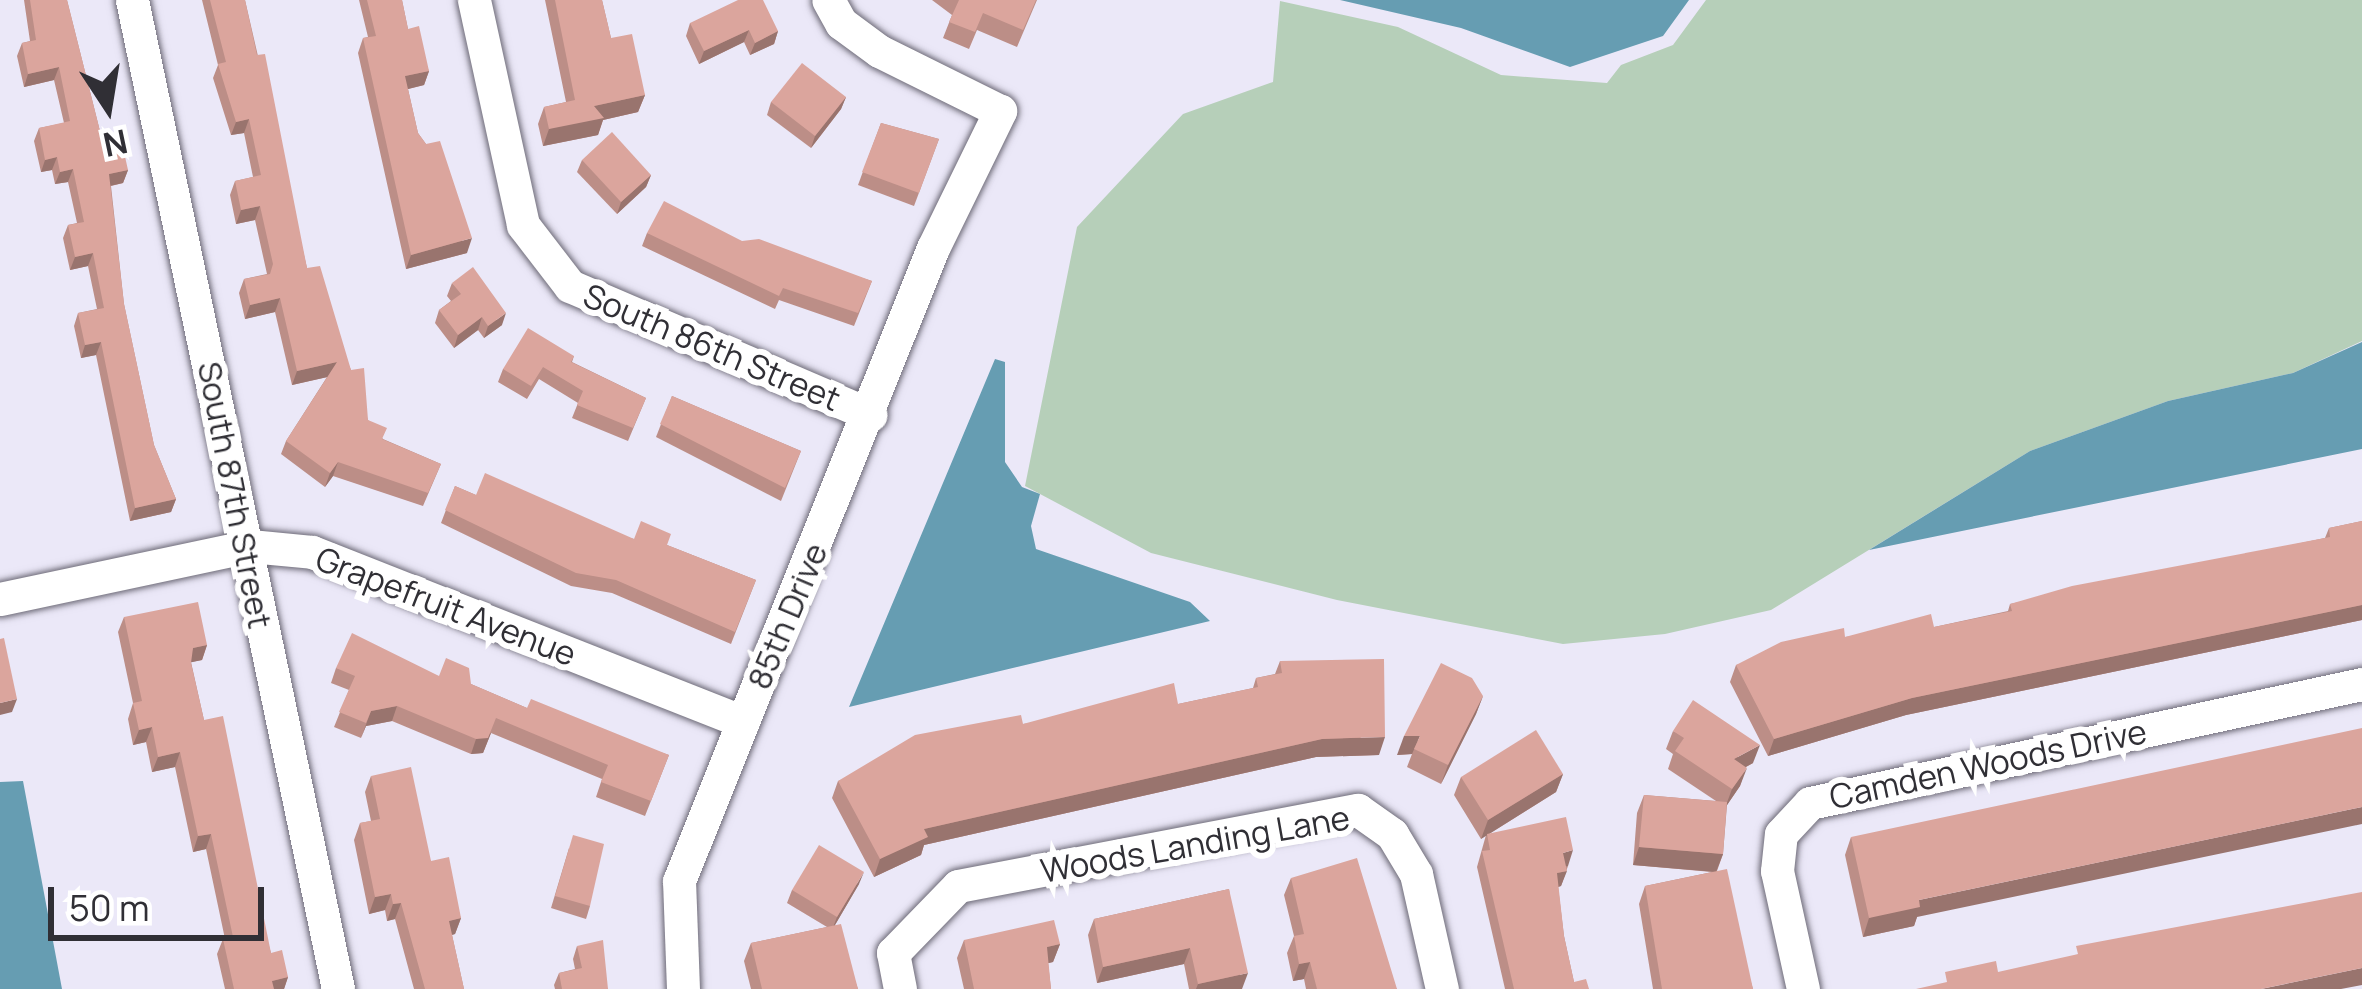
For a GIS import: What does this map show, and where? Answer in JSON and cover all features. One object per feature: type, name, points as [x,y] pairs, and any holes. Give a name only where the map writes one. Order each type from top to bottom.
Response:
[{"type":"street","name":"South 87th Street","points":[[132,0],[250,546],[338,989]]},
{"type":"street","name":"South 86th Street","points":[[474,0],[523,225],[571,286],[871,415]]},
{"type":"street","name":"85th Drive","points":[[683,989],[679,881],[871,415],[933,248],[1000,111],[879,51],[841,23],[828,0]]},
{"type":"street","name":"Grapefruit Avenue","points":[[0,598],[250,546],[312,552],[743,722]]},
{"type":"street","name":"Camden Woods Drive","points":[[1803,989],[1777,871],[1781,834],[1810,803],[2362,684]]},
{"type":"street","name":"Woods Landing Lane","points":[[900,989],[893,953],[958,886],[1358,810],[1392,834],[1416,874],[1442,989]]},
{"type":"green space","points":[[1706,0],[2362,0],[2362,341],[2293,373],[2168,401],[2030,451],[1771,610],[1665,634],[1563,644],[1337,600],[1151,553],[1025,486],[1077,227],[1183,114],[1273,82],[1280,1],[1398,27],[1501,75],[1607,83],[1621,65],[1673,45]]},
{"type":"water","points":[[1340,0],[1689,0],[1663,36],[1570,67],[1461,28]]},
{"type":"water","points":[[2362,342],[2362,449],[1869,550],[2030,451],[2168,401],[2293,373]]},
{"type":"water","points":[[995,359],[1005,362],[1005,462],[1022,487],[1040,494],[1031,526],[1036,549],[1190,602],[1210,621],[849,707]]},
{"type":"water","points":[[23,781],[62,989],[0,989],[0,782]]},
{"type":"building","points":[[30,0],[67,0],[104,147],[122,143],[128,170],[109,174],[124,304],[154,445],[176,499],[135,508],[101,342],[85,345],[78,313],[104,308],[93,253],[75,257],[68,225],[84,222],[73,169],[60,172],[57,157],[45,160],[39,128],[70,121],[59,67],[28,74],[22,43],[36,40]]},
{"type":"building","points":[[210,0],[245,0],[257,55],[265,54],[307,268],[320,266],[351,370],[364,368],[368,420],[387,428],[382,439],[441,464],[428,493],[338,462],[330,473],[286,441],[337,362],[297,371],[280,298],[250,305],[244,279],[270,274],[273,264],[260,206],[241,210],[235,181],[261,175],[249,119],[236,122],[218,64],[226,62]]},
{"type":"building","points":[[367,0],[402,0],[408,29],[419,26],[429,71],[405,76],[418,133],[426,144],[440,141],[472,238],[411,255],[363,38],[376,36]]},
{"type":"building","points":[[555,0],[602,0],[611,38],[632,34],[645,95],[594,106],[604,118],[549,129],[544,107],[575,100]]},
{"type":"building","points":[[738,0],[763,0],[778,31],[755,43],[749,30],[704,51],[690,23]]},
{"type":"building","points":[[959,0],[1036,0],[1023,30],[983,13],[975,32],[949,22]]},
{"type":"building","points":[[802,63],[846,97],[815,136],[771,102]]},
{"type":"building","points":[[881,123],[939,139],[919,193],[862,172]]},
{"type":"building","points":[[612,132],[651,175],[621,202],[582,160]]},
{"type":"building","points":[[664,201],[742,241],[759,239],[872,281],[858,313],[783,288],[779,296],[647,233]]},
{"type":"building","points":[[473,267],[506,313],[488,326],[482,317],[458,335],[439,310],[461,294],[452,283]]},
{"type":"building","points":[[528,328],[574,356],[571,362],[646,398],[633,428],[577,405],[583,391],[543,367],[531,386],[503,369]]},
{"type":"building","points":[[672,396],[801,451],[785,488],[660,424]]},
{"type":"building","points":[[485,473],[634,539],[641,521],[671,534],[667,545],[756,580],[735,632],[616,580],[576,573],[445,510],[455,486],[476,495]]},
{"type":"building","points":[[2362,521],[2362,605],[1912,698],[1774,739],[1736,665],[1781,642],[1844,628],[1845,637],[1931,614],[1934,627],[2012,611],[2010,604],[2072,586],[2330,537],[2329,528]]},
{"type":"building","points":[[198,602],[207,645],[193,648],[191,663],[204,720],[223,716],[271,953],[282,950],[288,977],[272,981],[274,989],[234,989],[223,939],[233,937],[211,834],[198,836],[180,752],[158,757],[152,727],[139,730],[133,703],[142,701],[124,617]]},
{"type":"building","points":[[352,633],[439,676],[446,658],[469,668],[471,684],[527,708],[531,699],[669,755],[651,801],[601,782],[608,765],[496,718],[488,738],[476,739],[397,706],[371,711],[366,723],[339,712],[355,676],[336,668]]},
{"type":"building","points":[[4,638],[17,699],[0,703],[0,639]]},
{"type":"building","points":[[1384,659],[1385,737],[1322,739],[924,829],[928,837],[880,859],[838,781],[915,735],[1021,715],[1023,724],[1174,683],[1178,704],[1258,687],[1256,678],[1282,673],[1280,661]]},
{"type":"building","points":[[1441,663],[1472,678],[1483,696],[1448,765],[1414,749],[1420,736],[1404,736]]},
{"type":"building","points":[[1693,700],[1760,745],[1734,759],[1747,768],[1732,789],[1675,751],[1684,738],[1673,731]]},
{"type":"building","points":[[2362,728],[2362,807],[1919,900],[1920,907],[1869,918],[1851,837]]},
{"type":"building","points":[[1536,730],[1563,774],[1488,820],[1461,777]]},
{"type":"building","points":[[411,767],[431,861],[449,857],[461,918],[449,921],[464,989],[425,989],[401,903],[393,904],[391,894],[375,897],[360,823],[380,819],[371,776]]},
{"type":"building","points":[[1644,795],[1727,802],[1723,854],[1639,847]]},
{"type":"building","points":[[1566,817],[1573,850],[1563,853],[1567,871],[1557,873],[1564,936],[1574,982],[1586,979],[1589,989],[1514,989],[1482,851],[1490,850],[1487,834]]},
{"type":"building","points":[[573,835],[604,844],[590,906],[555,896]]},
{"type":"building","points":[[819,845],[864,872],[837,917],[792,890]]},
{"type":"building","points":[[1357,858],[1397,989],[1317,989],[1310,962],[1299,964],[1294,936],[1304,934],[1291,878]]},
{"type":"building","points":[[1727,869],[1753,989],[1662,989],[1645,886]]},
{"type":"building","points":[[1229,889],[1248,973],[1198,984],[1190,948],[1103,967],[1094,919]]},
{"type":"building","points":[[2362,892],[2362,968],[2261,989],[1916,989],[1947,982],[1945,972],[1996,961],[1998,972],[2078,954],[2076,946]]},
{"type":"building","points":[[1054,920],[1060,944],[1047,947],[1051,989],[974,989],[964,940]]},
{"type":"building","points":[[841,924],[858,989],[762,989],[751,943]]},
{"type":"building","points":[[603,940],[608,989],[562,989],[559,973],[582,968],[577,946]]}]
